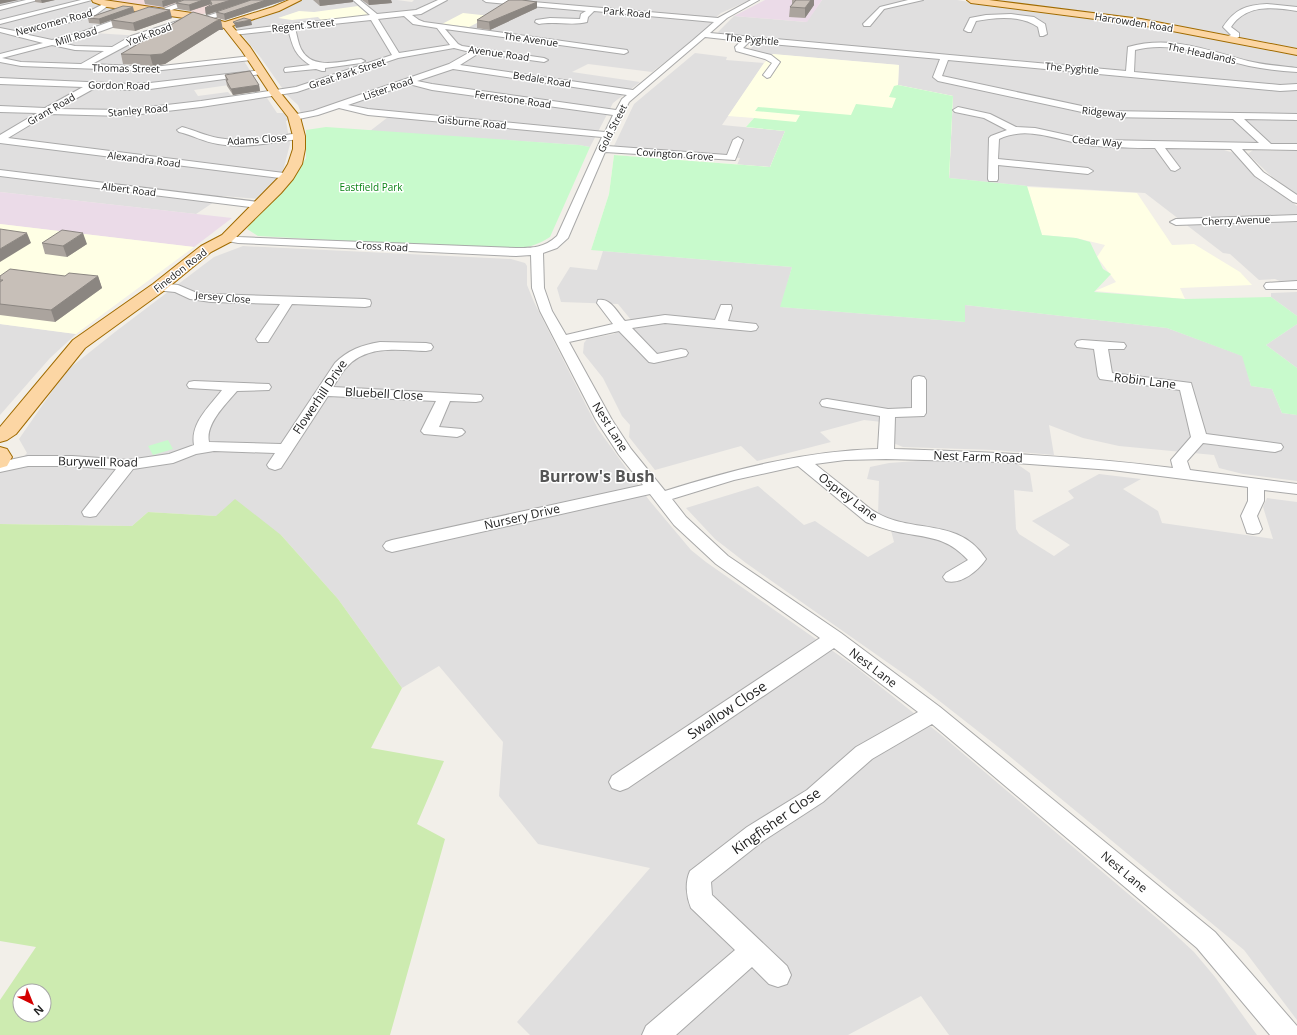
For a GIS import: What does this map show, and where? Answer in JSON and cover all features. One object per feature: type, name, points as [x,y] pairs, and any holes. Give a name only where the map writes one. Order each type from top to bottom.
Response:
[{"type":"main road","points":[[96,0],[107,4],[197,17],[226,25],[276,9],[297,0]]},
{"type":"main road","name":"Harrowden Road","points":[[971,0],[997,2],[1043,10],[1141,22],[1297,52]]},
{"type":"main road","name":"Finedon Road","points":[[0,453],[7,439],[4,433],[80,344],[159,287],[206,249],[227,238],[258,205],[276,190],[288,176],[295,164],[299,149],[299,136],[294,117],[226,25]]},
{"type":"main road","points":[[0,453],[2,457],[0,462]]},
{"type":"street","points":[[0,8],[35,0]]},
{"type":"street","points":[[0,22],[89,0]]},
{"type":"street","name":"Mill Road","points":[[0,56],[53,43],[194,0]]},
{"type":"street","name":"York Road","points":[[83,66],[140,35],[197,17],[263,0]]},
{"type":"street","name":"Great Park Street","points":[[275,93],[297,89],[397,56],[374,17],[356,0]]},
{"type":"street","name":"Regent Street","points":[[233,33],[406,14],[424,11],[444,0]]},
{"type":"street","name":"Park Road","points":[[487,0],[719,20]]},
{"type":"street","points":[[540,5],[547,0]]},
{"type":"street","name":"Gold Street","points":[[537,251],[553,246],[562,238],[607,135],[625,101],[719,20],[731,12],[756,0]]},
{"type":"street","points":[[868,24],[882,8],[890,5],[920,0]]},
{"type":"street","name":"Newcomen Road","points":[[0,37],[90,14],[107,4]]},
{"type":"street","points":[[175,6],[180,7],[197,17]]},
{"type":"street","points":[[1228,39],[1236,35],[1227,27],[1231,18],[1244,9],[1265,7],[1297,9]]},
{"type":"street","points":[[539,22],[550,20],[581,21],[584,20],[584,16],[593,9]]},
{"type":"street","points":[[1031,19],[1043,10]]},
{"type":"street","points":[[717,11],[731,12]]},
{"type":"street","name":"The Avenue","points":[[406,14],[416,22],[624,52]]},
{"type":"street","points":[[968,30],[973,20],[998,16],[1031,19],[1042,26],[1043,34]]},
{"type":"street","points":[[438,25],[455,46]]},
{"type":"street","points":[[292,26],[297,49],[302,56],[319,68]]},
{"type":"street","points":[[0,30],[75,48],[114,49]]},
{"type":"street","points":[[90,32],[106,34]]},
{"type":"street","name":"The Pyghtle","points":[[703,35],[850,45],[945,56],[1280,88],[1297,87]]},
{"type":"street","points":[[747,39],[739,47],[739,49],[751,54],[770,58],[776,62],[768,75]]},
{"type":"street","name":"The Headlands","points":[[1130,73],[1131,48],[1153,44],[1174,46],[1266,67],[1297,70]]},
{"type":"street","name":"Avenue Road","points":[[397,56],[455,46],[544,60]]},
{"type":"street","name":"Lister Road","points":[[294,117],[306,115],[338,105],[452,66],[478,50]]},
{"type":"street","name":"Ridgeway","points":[[945,56],[937,77],[941,79],[1087,111],[1121,115],[1297,117]]},
{"type":"street","name":"Thomas Street","points":[[0,60],[10,63],[124,68],[171,68],[251,58]]},
{"type":"street","points":[[288,70],[319,68],[375,59]]},
{"type":"street","name":"Bedale Road","points":[[452,66],[633,93]]},
{"type":"street","name":"Grant Road","points":[[0,140],[47,111],[124,68]]},
{"type":"street","name":"Gordon Road","points":[[0,81],[94,86],[150,86],[262,72]]},
{"type":"street","name":"Ferrestone Road","points":[[408,81],[432,87],[618,112]]},
{"type":"street","name":"Stanley Road","points":[[0,109],[124,113],[275,93]]},
{"type":"street","name":"Gisburne Road","points":[[338,105],[368,112],[607,135]]},
{"type":"street","points":[[958,110],[977,112],[995,118],[1014,130]]},
{"type":"street","points":[[1235,116],[1269,147]]},
{"type":"street","name":"Adams Close","points":[[193,132],[204,129]]},
{"type":"street","name":"Adams Close","points":[[182,130],[193,132],[211,140],[229,142],[299,136]]},
{"type":"street","name":"Cedar Way","points":[[993,179],[994,138],[1001,133],[1014,130],[1041,131],[1072,140],[1086,142],[1297,148]]},
{"type":"street","name":"Alexandra Road","points":[[0,140],[274,176],[288,176]]},
{"type":"street","name":"Covington Grove","points":[[601,149],[730,158],[738,140]]},
{"type":"street","points":[[1158,145],[1175,168]]},
{"type":"street","points":[[1234,146],[1259,174],[1297,200]]},
{"type":"street","points":[[994,162],[1088,170]]},
{"type":"street","name":"Albert Road","points":[[0,173],[258,205]]},
{"type":"street","name":"Cherry Avenue","points":[[1176,222],[1297,218]]},
{"type":"street","name":"Cross Road","points":[[227,238],[238,240],[492,252],[537,251]]},
{"type":"street","name":"Nest Lane","points":[[537,251],[538,288],[546,311],[604,420],[625,452],[680,521],[722,560],[834,638],[933,713],[1206,940],[1287,1035]]},
{"type":"street","points":[[1270,286],[1297,285]]},
{"type":"street","name":"Jersey Close","points":[[159,287],[178,289],[194,296],[211,298],[365,303]]},
{"type":"street","points":[[263,339],[288,301]]},
{"type":"street","points":[[603,304],[654,359],[681,353]]},
{"type":"street","points":[[720,324],[726,308]]},
{"type":"street","points":[[562,340],[622,326],[668,319],[751,327]]},
{"type":"street","points":[[1082,344],[1119,346]]},
{"type":"street","name":"Robin Lane","points":[[1100,345],[1106,376],[1186,386],[1199,438]]},
{"type":"street","name":"Flowerhill Drive","points":[[275,465],[323,391],[348,357],[358,351],[386,346],[426,348]]},
{"type":"street","points":[[827,403],[888,413],[919,413],[919,380]]},
{"type":"street","points":[[194,385],[264,387]]},
{"type":"street","points":[[202,448],[200,438],[203,425],[233,386]]},
{"type":"street","name":"Bluebell Close","points":[[323,391],[476,398]]},
{"type":"street","name":"Bluebell Close","points":[[445,397],[429,431],[457,432]]},
{"type":"street","points":[[886,454],[888,413]]},
{"type":"street","points":[[1183,474],[1179,460],[1199,438],[1275,447]]},
{"type":"street","name":"Burywell Road","points":[[0,467],[28,461],[72,461],[128,465],[173,458],[202,448],[214,446],[286,449]]},
{"type":"street","name":"Burywell Road","points":[[0,453],[28,461]]},
{"type":"street","name":"Nest Farm Road","points":[[658,493],[802,461],[845,455],[886,454],[1001,457],[1067,461],[1112,465],[1297,489]]},
{"type":"street","name":"Osprey Lane","points":[[802,461],[871,518],[885,524],[930,530],[950,537],[972,552],[977,559],[973,565],[952,577]]},
{"type":"street","points":[[90,512],[128,465]]},
{"type":"street","points":[[1253,529],[1249,516],[1256,504],[1258,495],[1255,484]]},
{"type":"street","name":"Nursery Drive","points":[[392,546],[658,493]]},
{"type":"street","name":"Swallow Close","points":[[620,782],[834,638]]},
{"type":"street","name":"Kingfisher Close","points":[[778,974],[752,951],[700,900],[699,878],[755,834],[816,796],[864,753],[933,713]]},
{"type":"street","points":[[656,1035],[752,951]]},
{"type":"shaded area","points":[[0,0],[80,0],[129,10],[91,23],[104,25],[79,35],[0,55]]},
{"type":"shaded area","points":[[106,0],[234,0],[212,12],[198,15],[182,7],[160,10]]},
{"type":"shaded area","points":[[300,0],[397,0],[412,2],[414,0],[750,0],[721,13],[714,19],[715,21],[652,72],[588,64],[572,72],[640,82],[613,103],[590,147],[370,131],[392,114],[365,110],[338,102],[286,121],[290,144],[283,171],[269,190],[258,199],[223,196],[196,214],[0,192],[0,58],[94,33],[142,36],[164,30],[156,45],[117,69],[150,70],[244,61],[251,72],[181,82],[183,85],[226,79],[229,85],[194,90],[198,96],[228,92],[233,97],[193,107],[264,97],[267,98],[277,113],[301,113],[298,105],[287,95],[261,58],[234,25]]},
{"type":"shaded area","points":[[765,0],[822,0],[807,22],[734,16]]},
{"type":"shaded area","points":[[822,0],[957,0],[1033,12],[1102,18],[1184,32],[1260,49],[1297,55],[1297,146],[1279,146],[1268,143],[1219,145],[1224,150],[1234,153],[1253,173],[1297,206],[1297,283],[1286,284],[1275,279],[1259,280],[1230,254],[1223,253],[1145,193],[1027,186],[949,178],[953,96],[898,85],[899,65],[748,52],[759,39],[721,35],[718,32],[734,16],[806,22]]},
{"type":"shaded area","points":[[981,0],[1297,0],[1297,48],[1153,21],[1093,12]]},
{"type":"shaded area","points":[[358,6],[369,15],[324,23],[318,17],[292,20],[278,18],[299,11],[314,12]]},
{"type":"shaded area","points":[[463,13],[491,16],[469,27],[442,24]]},
{"type":"shaded area","points":[[695,53],[727,57],[726,60],[764,63],[722,125],[786,131],[770,167],[737,165],[740,158],[613,148],[634,104]]},
{"type":"shaded area","points":[[773,54],[899,65],[898,85],[953,96],[949,181],[591,250],[609,194],[614,155],[770,167],[785,131],[746,127],[754,118],[728,116],[764,63]]},
{"type":"shaded area","points":[[1253,150],[1297,151],[1297,195],[1270,175],[1248,154]]},
{"type":"shaded area","points":[[1027,187],[1137,193],[1172,245],[1194,244],[1240,272],[1252,285],[1180,288],[1185,299],[1095,291],[1116,282],[1097,257],[1105,245],[1076,238],[1042,235]]},
{"type":"shaded area","points":[[0,192],[232,218],[194,247],[0,224]]},
{"type":"shaded area","points":[[0,224],[194,247],[76,334],[0,324]]},
{"type":"shaded area","points":[[243,246],[511,259],[525,263],[527,266],[527,285],[534,302],[598,429],[649,500],[691,550],[857,668],[940,734],[1166,926],[1194,952],[1215,977],[1257,1035],[949,1035],[921,996],[848,1035],[530,1035],[517,1022],[650,868],[538,844],[499,796],[503,742],[439,666],[402,688],[338,599],[281,535],[216,516],[148,512],[132,526],[0,524],[0,472],[15,466],[27,453],[19,439],[66,371],[214,257]]},
{"type":"shaded area","points":[[603,251],[792,267],[781,307],[965,322],[965,305],[1167,328],[1243,356],[1251,386],[1272,389],[1282,413],[1297,415],[1297,481],[1243,474],[1219,468],[1214,455],[1119,446],[1083,438],[1049,425],[1054,455],[994,450],[903,447],[893,443],[891,423],[864,420],[820,432],[831,442],[757,461],[741,446],[655,470],[629,437],[630,425],[622,416],[603,378],[583,353],[584,343],[587,339],[614,334],[632,321],[618,304],[561,302],[557,288],[570,267],[597,270]]},
{"type":"shaded area","points":[[1297,292],[1297,316],[1271,297],[1271,293]]},
{"type":"shaded area","points":[[0,324],[76,334],[50,358],[0,415]]},
{"type":"shaded area","points":[[1297,324],[1297,368],[1266,345]]},
{"type":"shaded area","points":[[930,460],[1017,464],[1030,473],[1033,492],[1014,490],[1016,529],[1019,534],[1054,556],[1070,545],[1032,521],[1074,498],[1068,491],[1099,474],[1141,479],[1123,489],[1158,511],[1162,523],[1273,539],[1263,507],[1267,498],[1297,502],[1297,1020],[1244,950],[1002,750],[914,681],[746,563],[715,539],[686,508],[758,486],[804,525],[815,521],[868,557],[894,542],[889,523],[878,516],[879,481],[867,479],[870,467],[889,463]]},
{"type":"green space","points":[[898,85],[953,96],[949,178],[1027,186],[1042,235],[1076,238],[1090,242],[1103,269],[1111,274],[1094,292],[1185,299],[1271,297],[1297,316],[1297,324],[1266,345],[1297,368],[1297,415],[1282,413],[1272,389],[1251,386],[1242,356],[1167,328],[965,305],[965,322],[780,307],[792,267],[591,250],[609,194],[614,155],[770,167],[785,131],[746,127],[754,118],[796,122],[800,115],[755,111],[758,107],[851,115],[856,104],[892,108],[896,98],[889,97],[894,86]]},
{"type":"green space","name":"Eastfield Park","points":[[326,127],[590,147],[550,237],[535,245],[510,250],[258,236],[247,229],[256,214],[285,190],[306,158],[306,130]]},
{"type":"green space","points":[[168,440],[173,449],[153,455],[148,446]]},
{"type":"green space","points":[[235,499],[281,535],[338,599],[402,688],[371,748],[444,761],[417,824],[445,839],[390,1035],[0,1035],[0,1000],[36,947],[0,941],[0,524],[132,526],[148,512],[216,516]]},
{"type":"building","points":[[184,0],[203,0],[189,5],[176,3]]},
{"type":"building","points":[[210,0],[231,0],[205,8],[212,4]]},
{"type":"building","points":[[251,0],[266,0],[224,14],[216,12]]},
{"type":"building","points":[[509,0],[537,2],[489,22],[477,20]]},
{"type":"building","points":[[796,0],[811,0],[805,8],[790,7]]},
{"type":"building","points":[[123,6],[133,7],[99,19],[88,18]]},
{"type":"building","points":[[149,7],[170,10],[133,23],[111,20]]},
{"type":"building","points":[[193,12],[221,20],[216,21],[162,54],[121,54],[191,13]]},
{"type":"building","points":[[244,18],[251,20],[233,22]]},
{"type":"building","points":[[250,71],[259,85],[231,89],[225,75]]},
{"type":"building","points":[[0,229],[27,233],[0,249]]},
{"type":"building","points":[[62,230],[83,233],[63,246],[42,243]]},
{"type":"building","points":[[10,269],[65,276],[69,273],[98,276],[51,310],[0,304],[0,282],[3,280],[0,280],[0,276]]},
{"type":"district","name":"Burrow's Bush","points":[[597,476]]}]
